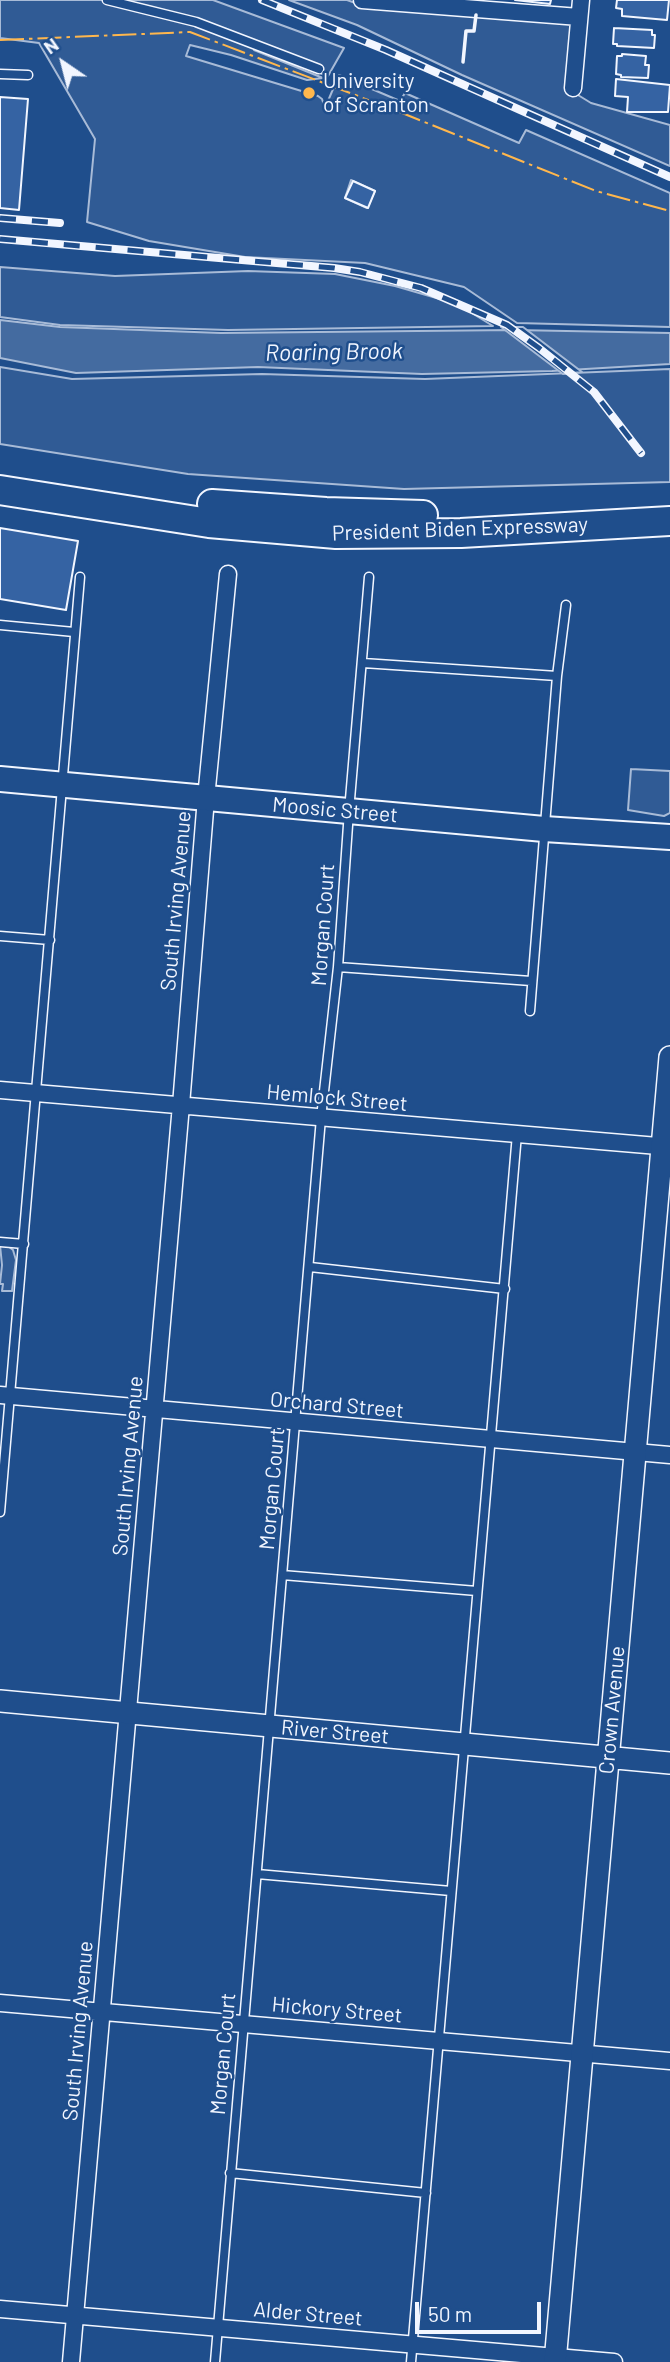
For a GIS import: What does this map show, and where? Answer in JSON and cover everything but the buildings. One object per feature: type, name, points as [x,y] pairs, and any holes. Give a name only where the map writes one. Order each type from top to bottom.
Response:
[{"type":"highway","name":"President Biden Expressway","points":[[0,471],[172,500],[336,513],[511,514],[670,503]]},
{"type":"highway","name":"President Biden Expressway","points":[[0,490],[209,523],[336,534],[461,533],[670,521]]},
{"type":"main road","name":"Moosic Street","points":[[0,779],[544,829],[670,837]]},
{"type":"main road","name":"Crown Avenue","points":[[555,2360],[635,1452],[666,1146],[670,1057]]},
{"type":"main road","name":"River Street","points":[[0,1701],[670,1763]]},
{"type":"street","points":[[362,0],[579,17]]},
{"type":"street","points":[[573,88],[581,0]]},
{"type":"street","name":"South Irving Avenue","points":[[71,2362],[206,798],[228,574]]},
{"type":"street","name":"Hemlock Street","points":[[0,1090],[666,1146]]},
{"type":"street","name":"Orchard Street","points":[[5,1396],[670,1455]]},
{"type":"street","name":"Hickory Street","points":[[0,2003],[244,2022],[670,2061]]},
{"type":"street","name":"Alder Street","points":[[0,2309],[413,2344],[555,2360],[614,2362]]},
{"type":"lane","points":[[107,0],[196,22],[319,69]]},
{"type":"lane","points":[[0,74],[28,75]]},
{"type":"lane","points":[[0,1512],[5,1396],[24,1244],[80,577]]},
{"type":"lane","name":"Morgan Court","points":[[215,2362],[321,1118],[338,967],[369,577]]},
{"type":"lane","points":[[530,1011],[557,676],[566,605]]},
{"type":"lane","points":[[0,625],[74,632]]},
{"type":"lane","points":[[363,663],[557,676]]},
{"type":"lane","points":[[0,936],[50,940]]},
{"type":"lane","points":[[338,967],[531,981]]},
{"type":"lane","points":[[411,2362],[517,1134]]},
{"type":"lane","points":[[0,1242],[24,1244]]},
{"type":"lane","points":[[310,1267],[505,1289]]},
{"type":"lane","points":[[282,1575],[477,1591]]},
{"type":"lane","points":[[257,1874],[451,1891]]},
{"type":"lane","points":[[230,2173],[426,2193]]},
{"type":"shaded area","points":[[0,0],[213,0],[344,48],[328,76],[254,50],[323,78],[307,80],[231,55],[190,45],[186,56],[318,96],[325,108],[339,75],[400,101],[405,93],[519,143],[526,130],[670,193],[670,327],[517,323],[464,287],[365,263],[245,257],[149,241],[87,222],[95,139],[39,43],[0,38]],"holes":[[[351,180],[375,191],[367,208],[345,198]]]},
{"type":"shaded area","points":[[289,0],[347,0],[361,5],[571,23],[565,87],[591,103],[670,125],[670,166],[462,75],[357,25]]},
{"type":"shaded area","points":[[0,267],[115,276],[248,271],[335,274],[395,286],[457,304],[493,326],[228,330],[60,325],[0,317]]},
{"type":"shaded area","points":[[0,367],[72,379],[262,374],[425,379],[670,369],[670,482],[404,489],[188,474],[0,444]]},
{"type":"shaded area","points":[[631,769],[670,771],[670,813],[664,816],[628,810]]},
{"type":"shaded area","points":[[0,1245],[13,1250],[16,1260],[12,1291],[2,1291],[3,1284],[0,1284]]},
{"type":"water","name":"Roaring Brook","points":[[0,320],[60,327],[221,333],[515,330],[670,333],[670,364],[552,371],[422,374],[258,367],[76,373],[0,358]]},
{"type":"pier","points":[[501,327],[523,327],[582,372],[563,374]]},
{"type":"railway","points":[[262,0],[386,50],[670,177]]},
{"type":"railway","points":[[0,218],[60,223]]},
{"type":"railway","points":[[0,239],[334,268],[421,288],[507,325],[539,348],[594,392],[641,453]]},
{"type":"wall","points":[[463,62],[466,31],[474,31],[476,15]]},
{"type":"power","points":[[0,40],[190,32],[596,191],[670,211]]},
{"type":"place","name":"University of Scranton","points":[[309,93]]}]
